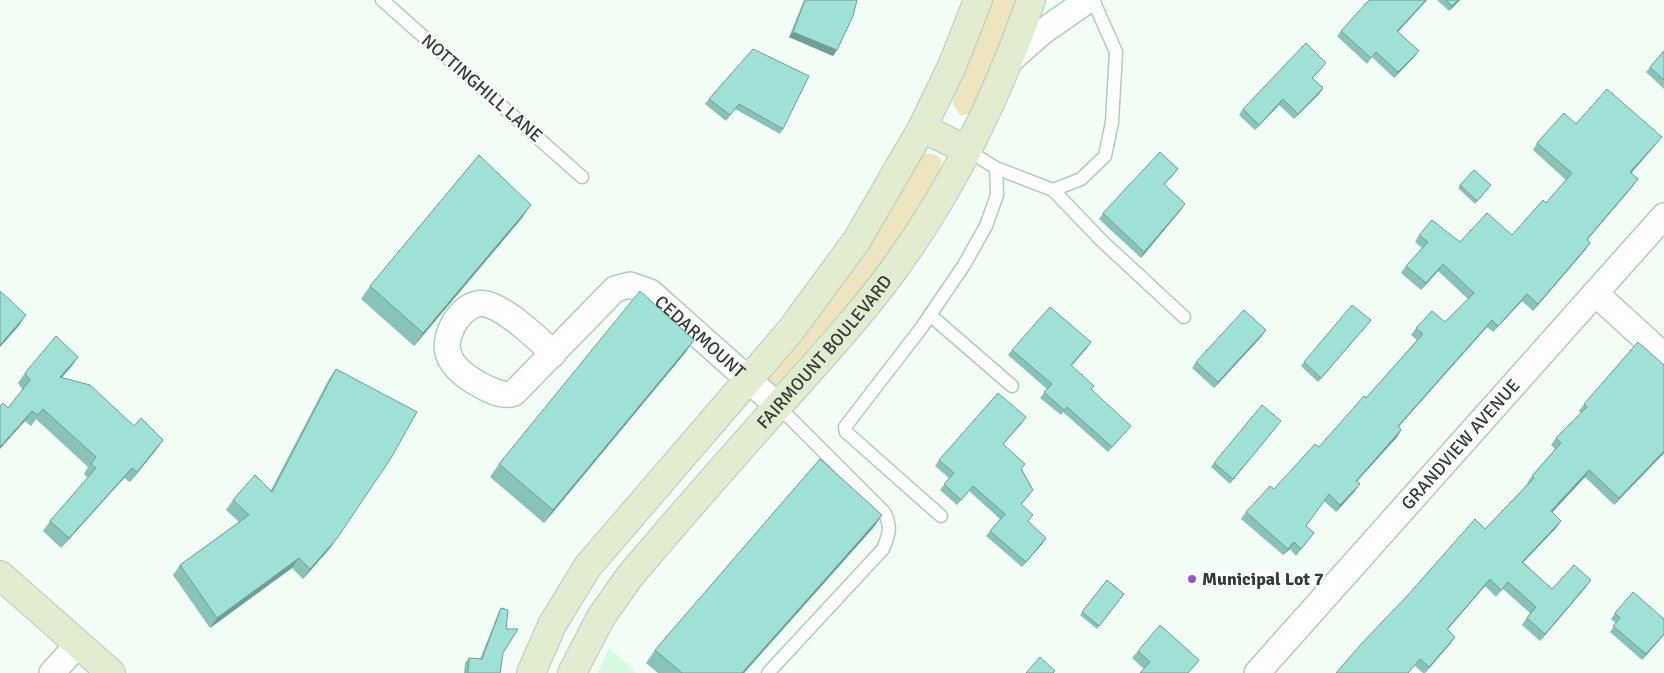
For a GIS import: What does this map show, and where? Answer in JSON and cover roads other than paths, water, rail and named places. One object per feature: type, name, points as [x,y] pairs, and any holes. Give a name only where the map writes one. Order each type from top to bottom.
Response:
[{"type":"main road","points":[[531,673],[552,625],[588,566],[750,379],[791,330],[836,270],[886,192],[922,128],[952,66],[978,0]]},
{"type":"main road","name":"FAIRMOUNT BOULEVARD","points":[[572,673],[601,617],[630,576],[853,321],[892,272],[926,221],[967,150],[1007,63],[1031,0]]},
{"type":"main road","points":[[922,128],[967,150]]},
{"type":"main road","points":[[0,575],[110,673]]},
{"type":"street","points":[[1007,63],[1042,32],[1088,0]]},
{"type":"street","name":"GRANDVIEW AVENUE","points":[[1257,673],[1664,216]]},
{"type":"street","name":"CEDARMOUNT","points":[[553,354],[616,289],[630,285],[650,292],[750,379],[778,406]]},
{"type":"street","points":[[1595,293],[1664,356]]},
{"type":"street","points":[[52,673],[78,644]]},
{"type":"lane","name":"NOTTINGHILL LANE","points":[[382,0],[582,177]]},
{"type":"lane","points":[[1053,190],[1081,179],[1105,156],[1112,122],[1116,52],[1093,0]]},
{"type":"lane","points":[[967,150],[996,168],[1053,190],[1102,240],[1184,317]]},
{"type":"lane","points":[[941,516],[846,432],[844,427],[930,316],[986,226],[997,195],[996,168]]},
{"type":"lane","points":[[930,316],[1012,386]]},
{"type":"lane","points":[[768,673],[883,549],[889,535],[890,523],[884,512],[778,406]]},
{"type":"place","name":"Municipal Lot 7","points":[[1192,579]]}]
